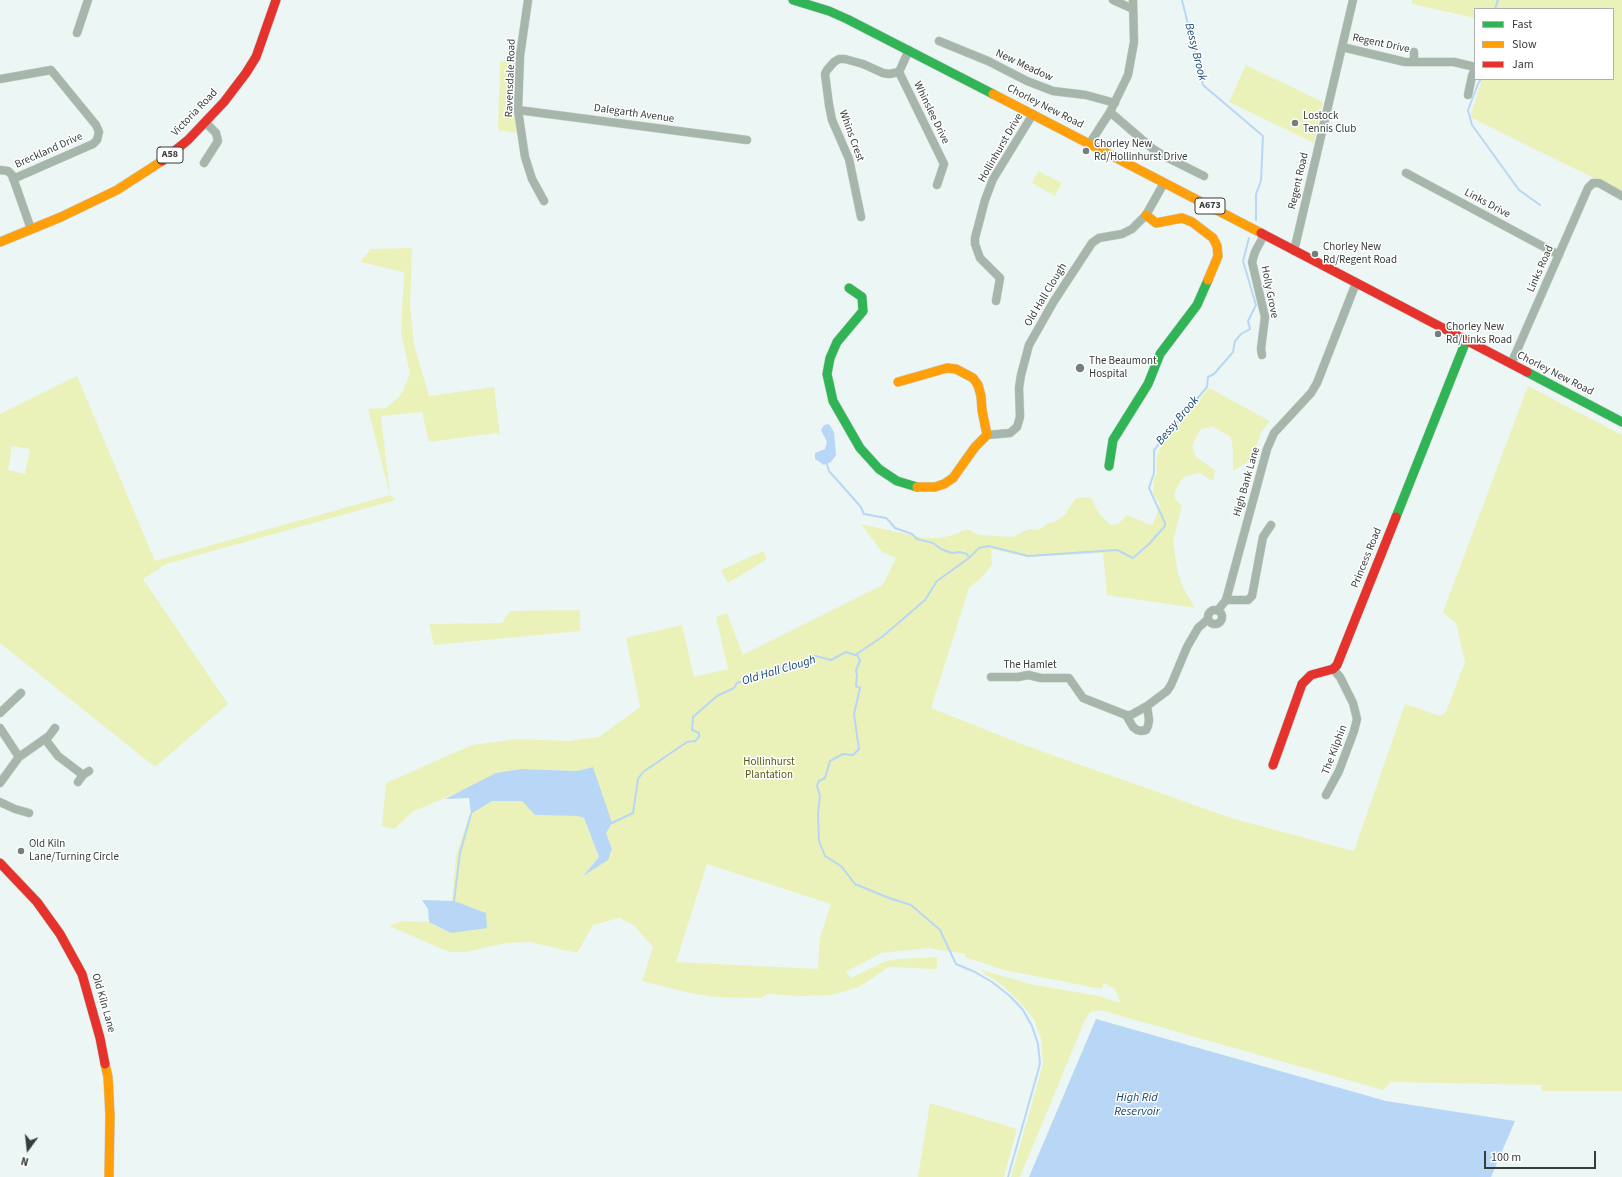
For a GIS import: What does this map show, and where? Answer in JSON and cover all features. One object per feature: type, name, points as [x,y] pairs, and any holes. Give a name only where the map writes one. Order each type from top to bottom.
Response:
[{"type":"main road","name":"Victoria Road","points":[[0,242],[61,217],[117,190],[153,168],[188,140],[206,123],[224,102],[251,65],[260,46],[276,0]]},
{"type":"main road","name":"Chorley New Road","points":[[793,0],[823,9],[847,19],[909,50],[1090,143],[1622,422]]},
{"type":"main road","points":[[1109,466],[1113,440],[1148,384],[1160,354],[1197,305],[1218,256],[1217,246],[1213,238],[1192,222],[1182,218],[1156,223],[1146,215]]},
{"type":"main road","points":[[849,288],[862,297],[863,311],[837,342],[828,366],[828,384],[833,401],[860,448],[868,459],[879,469],[897,481],[917,487],[935,487],[944,484],[953,478],[977,444],[987,435],[978,386],[973,378],[965,372],[947,368],[898,382]]},
{"type":"main road","name":"Princess Road","points":[[1333,669],[1337,664],[1466,341]]},
{"type":"main road","points":[[1273,765],[1302,684],[1311,675],[1333,669]]},
{"type":"main road","name":"Old Kiln Lane","points":[[0,863],[37,902],[60,934],[82,974],[100,1038],[108,1077],[110,1115],[109,1177]]},
{"type":"street","points":[[78,33],[88,0]]},
{"type":"street","name":"Ravensdale Road","points":[[528,0],[520,56],[518,110],[525,157],[532,179],[544,201]]},
{"type":"street","points":[[1113,0],[1133,9]]},
{"type":"street","points":[[1090,143],[1110,112],[1128,75],[1134,42],[1133,0]]},
{"type":"street","name":"Regent Road","points":[[1294,250],[1353,0]]},
{"type":"street","name":"New Meadow","points":[[939,41],[951,42],[1027,81],[1054,92],[1086,95],[1115,102]]},
{"type":"street","name":"Regent Drive","points":[[1342,47],[1399,61],[1454,62],[1474,68]]},
{"type":"street","points":[[899,72],[909,50]]},
{"type":"street","name":"Regent Drive","points":[[1414,52],[1414,62]]},
{"type":"street","name":"Whins Crest","points":[[860,217],[849,159],[832,120],[825,74],[834,62],[839,59],[858,62],[883,73],[889,74],[899,72]]},
{"type":"street","name":"Breckland Drive","points":[[0,79],[51,70],[96,125],[99,132],[97,140],[93,144],[13,179]]},
{"type":"street","name":"Regent Drive","points":[[1468,95],[1474,71]]},
{"type":"street","name":"Whinslee Drive","points":[[899,72],[944,164],[937,186]]},
{"type":"street","name":"Dalegarth Avenue","points":[[518,110],[747,140]]},
{"type":"street","points":[[1110,112],[1153,149],[1166,157],[1200,171]]},
{"type":"street","name":"Hollinhurst Drive","points":[[996,301],[1000,280],[980,258],[975,244],[975,238],[985,200],[993,179],[1033,114]]},
{"type":"street","points":[[203,162],[218,141],[216,133],[206,123]]},
{"type":"street","points":[[0,170],[8,171],[13,179],[31,229]]},
{"type":"street","name":"Links Drive","points":[[1406,173],[1559,255]]},
{"type":"street","name":"Old Hall Clough","points":[[987,435],[1010,433],[1017,427],[1020,417],[1019,388],[1022,369],[1029,345],[1054,301],[1092,243],[1099,238],[1127,232],[1146,215],[1164,183]]},
{"type":"street","name":"Links Road","points":[[1511,364],[1588,188],[1593,183],[1598,183],[1622,196]]},
{"type":"street","name":"Holly Grove","points":[[1263,357],[1261,349],[1264,317],[1252,262],[1255,252],[1264,235]]},
{"type":"street","name":"High Bank Lane","points":[[1147,706],[1167,691],[1187,647],[1198,628],[1208,619],[1209,612],[1218,610],[1226,600],[1266,449],[1274,433],[1311,393],[1317,383],[1356,283]]},
{"type":"street","points":[[1226,600],[1248,600],[1252,596],[1263,537],[1271,525]]},
{"type":"street","name":"High Bank Lane","points":[[1208,619],[1213,624],[1220,622],[1222,616],[1218,610]]},
{"type":"street","name":"The Kilphin","points":[[1326,796],[1339,771],[1357,719],[1353,703],[1340,677],[1333,669]]},
{"type":"street","name":"The Hamlet","points":[[991,677],[1018,677],[1028,675],[1040,678],[1069,678],[1083,698],[1126,715]]},
{"type":"street","points":[[0,713],[11,698],[21,693]]},
{"type":"street","points":[[1147,706],[1149,720],[1148,726],[1146,730],[1137,730],[1133,727],[1126,715],[1134,714],[1147,706]]},
{"type":"street","points":[[0,728],[19,757]]},
{"type":"street","points":[[0,783],[19,757],[49,736],[55,728]]},
{"type":"street","points":[[45,739],[58,756],[83,776]]},
{"type":"street","points":[[0,802],[14,812],[29,813]]},
{"type":"green space","points":[[1412,0],[1622,0],[1622,192],[1470,117],[1482,80],[1614,80],[1614,8],[1474,8],[1474,18],[1412,4]]},
{"type":"green space","points":[[500,61],[515,63],[514,106],[517,133],[498,130]]},
{"type":"green space","name":"Lostock Tennis Club","points":[[1246,65],[1323,102],[1314,143],[1229,102]]},
{"type":"green space","points":[[1038,171],[1062,183],[1055,196],[1032,183]]},
{"type":"green space","points":[[412,248],[410,306],[414,345],[429,396],[494,387],[500,435],[496,433],[429,442],[422,412],[381,416],[390,495],[368,409],[386,408],[401,395],[410,374],[401,332],[404,272],[360,262],[371,249]]},
{"type":"green space","points":[[77,376],[155,561],[390,495],[396,500],[166,564],[143,579],[228,704],[155,767],[0,643],[0,414]],"holes":[[[12,446],[30,449],[25,474],[8,470]]]},
{"type":"green space","name":"Hollinhurst Plantation","points":[[1528,386],[1622,435],[1622,1091],[1542,1091],[1542,1085],[1391,1082],[1383,1090],[1100,1010],[1090,1012],[1085,1020],[1020,1177],[1011,1177],[1043,1064],[1041,1039],[1034,1019],[1018,1000],[1003,986],[981,970],[1030,984],[1098,996],[1121,1003],[1115,989],[1103,983],[1102,989],[1004,970],[965,957],[966,954],[928,948],[881,953],[846,972],[851,978],[886,961],[937,957],[937,969],[889,967],[859,987],[831,995],[800,996],[767,994],[762,998],[716,997],[690,993],[642,981],[653,947],[634,925],[619,918],[593,925],[577,953],[530,942],[506,943],[466,952],[449,952],[389,926],[402,921],[429,922],[451,933],[486,913],[452,901],[456,855],[471,811],[471,814],[492,801],[523,801],[535,815],[578,816],[584,818],[599,857],[584,874],[612,849],[606,833],[593,767],[577,771],[521,769],[496,773],[468,788],[412,812],[394,829],[382,826],[386,783],[472,745],[518,739],[569,741],[599,737],[640,707],[626,638],[682,625],[694,677],[728,669],[716,617],[727,613],[743,655],[883,585],[896,558],[882,552],[861,524],[924,538],[939,538],[953,535],[967,529],[979,535],[1013,537],[1029,529],[1039,530],[1047,524],[1054,522],[1065,515],[1075,499],[1082,497],[1091,498],[1100,515],[1110,525],[1118,524],[1127,515],[1151,525],[1153,524],[1160,504],[1153,494],[1154,479],[1157,473],[1156,459],[1161,446],[1209,388],[1270,421],[1261,432],[1253,458],[1233,471],[1233,450],[1231,437],[1212,426],[1200,430],[1192,446],[1196,457],[1215,470],[1213,481],[1200,473],[1183,477],[1174,494],[1177,502],[1182,505],[1173,541],[1178,574],[1183,587],[1195,608],[1107,595],[1103,553],[1026,557],[991,549],[992,565],[983,576],[969,588],[931,708],[1024,745],[1234,819],[1354,851],[1405,704],[1440,716],[1446,712],[1465,662],[1456,623],[1443,612]],"holes":[[[707,864],[831,904],[820,937],[818,969],[676,962]]]},
{"type":"green space","points":[[763,551],[767,559],[728,583],[721,570]]},
{"type":"green space","points":[[580,610],[580,631],[434,645],[429,624],[502,623],[510,611]]},
{"type":"green space","points":[[930,1103],[1017,1129],[1004,1177],[918,1177]]},
{"type":"water","points":[[829,424],[834,432],[836,455],[831,462],[824,465],[815,459],[815,453],[825,449],[827,442],[821,430],[824,425]]},
{"type":"water","points":[[593,767],[612,823],[606,833],[612,849],[608,860],[583,876],[599,857],[584,818],[578,816],[535,815],[522,801],[492,801],[471,814],[469,798],[445,799],[496,773],[521,769],[577,771]]},
{"type":"water","points":[[422,900],[454,901],[486,913],[487,928],[451,933],[429,922],[428,909]]},
{"type":"water","name":"High Rid Reservoir","points":[[1096,1019],[1386,1101],[1515,1121],[1491,1177],[1029,1177]]},
{"type":"waterway","name":"Bessy Brook","points":[[1182,0],[1203,85],[1263,136],[1261,181],[1256,194],[1256,220]]},
{"type":"waterway","points":[[1495,8],[1498,0]]},
{"type":"waterway","points":[[1480,80],[1468,110],[1472,125],[1519,190],[1540,205]]},
{"type":"waterway","name":"Bessy Brook","points":[[612,823],[633,813],[638,779],[643,772],[687,742],[695,741],[699,737],[699,733],[692,730],[693,717],[717,696],[734,688],[737,683],[816,656],[831,660],[846,652],[855,655],[882,637],[925,600],[937,581],[969,558],[979,548],[989,546],[1028,556],[1117,550],[1133,558],[1149,544],[1165,526],[1149,488],[1154,473],[1154,450],[1207,387],[1208,377],[1214,374],[1233,352],[1235,341],[1241,334],[1250,329],[1248,321],[1256,305],[1243,261],[1249,238]]},
{"type":"waterway","points":[[827,464],[829,471],[861,507],[864,514],[886,518],[895,528],[912,534],[917,539],[933,543],[941,549],[952,553],[960,552],[967,554],[969,558]]},
{"type":"waterway","points":[[857,654],[860,661],[856,670],[856,686],[860,688],[854,714],[859,749],[853,755],[843,754],[830,761],[825,778],[819,781],[817,786],[820,796],[818,814],[819,841],[825,856],[841,866],[855,884],[911,905],[940,930],[956,964],[975,972],[992,982],[1010,996],[1023,1010],[1032,1026],[1038,1044],[1040,1064],[1008,1177]]},
{"type":"waterway","points":[[454,901],[460,853],[471,814]]},
{"type":"traffic: fast","points":[[793,0],[829,11],[847,19],[993,94]]},
{"type":"traffic: fast","points":[[1109,466],[1113,440],[1148,384],[1160,354],[1197,305],[1208,280]]},
{"type":"traffic: fast","points":[[849,288],[862,297],[863,311],[837,342],[830,358],[827,374],[833,401],[860,448],[879,469],[897,481],[917,487]]},
{"type":"traffic: fast","points":[[1396,517],[1466,341]]},
{"type":"traffic: fast","points":[[1527,372],[1622,422]]},
{"type":"traffic: slow","points":[[993,94],[1261,233]]},
{"type":"traffic: slow","points":[[0,242],[61,217],[117,190],[162,161]]},
{"type":"traffic: slow","points":[[1146,215],[1156,223],[1182,218],[1192,222],[1213,238],[1217,246],[1218,256],[1208,280]]},
{"type":"traffic: slow","points":[[898,382],[947,368],[956,369],[973,378],[978,385],[981,396],[987,435],[975,447],[953,478],[944,484],[935,487],[917,487]]},
{"type":"traffic: slow","points":[[105,1064],[108,1077],[110,1115],[109,1177]]},
{"type":"traffic: jam","points":[[162,161],[188,140],[224,102],[246,73],[256,57],[276,0]]},
{"type":"traffic: jam","points":[[1261,233],[1527,372]]},
{"type":"traffic: jam","points":[[1273,765],[1302,684],[1311,675],[1333,669],[1337,665],[1396,517]]},
{"type":"traffic: jam","points":[[0,863],[37,902],[60,934],[82,974],[100,1038],[105,1064]]},
{"type":"place","name":"Lostock Tennis Club","points":[[1295,123]]},
{"type":"place","name":"Chorley New Rd/Hollinhurst Drive","points":[[1086,151]]},
{"type":"place","name":"Chorley New Rd/Regent Road","points":[[1315,254]]},
{"type":"place","name":"Chorley New Rd/Links Road","points":[[1438,334]]},
{"type":"place","name":"The Beaumont Hospital","points":[[1080,368]]},
{"type":"place","name":"Old Kiln Lane/Turning Circle","points":[[21,851]]}]
